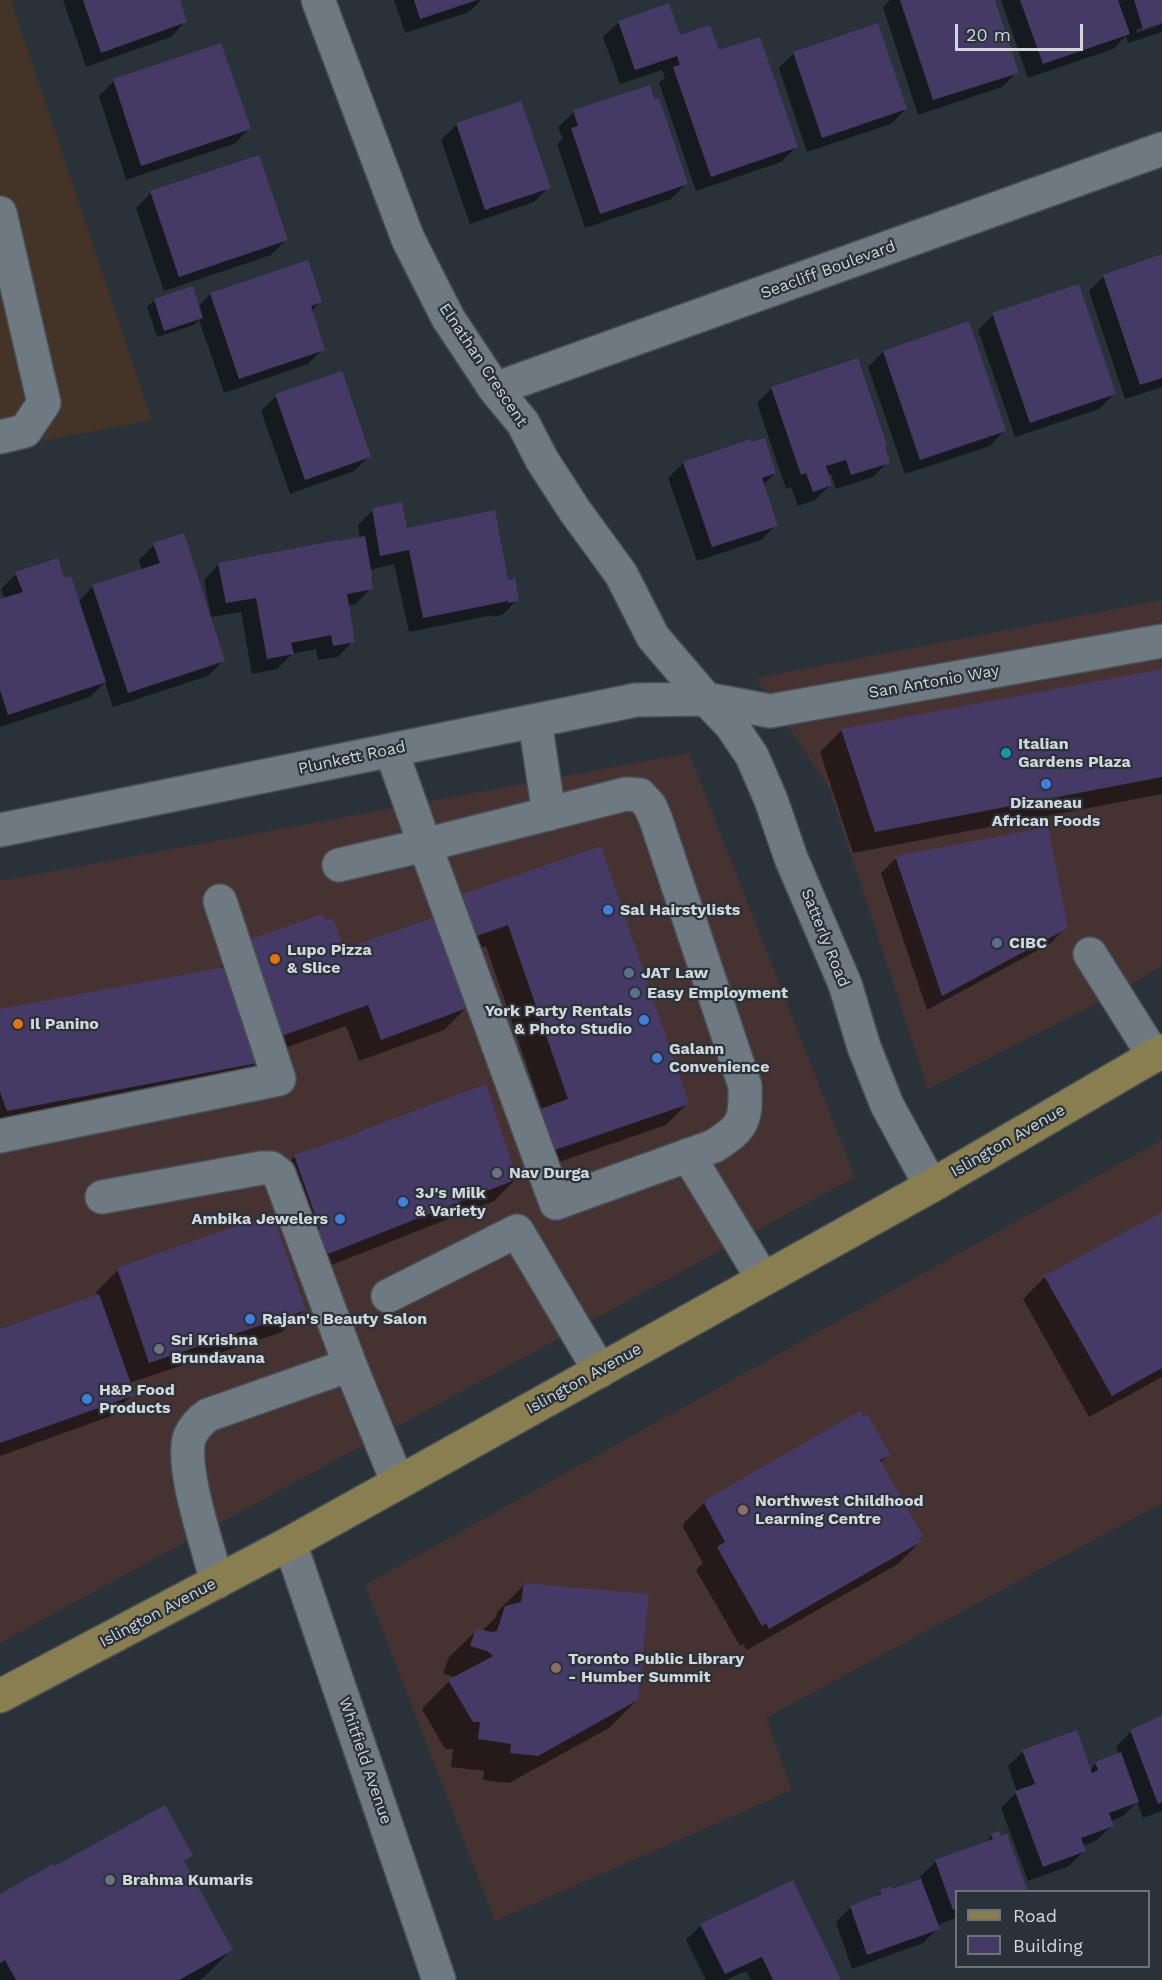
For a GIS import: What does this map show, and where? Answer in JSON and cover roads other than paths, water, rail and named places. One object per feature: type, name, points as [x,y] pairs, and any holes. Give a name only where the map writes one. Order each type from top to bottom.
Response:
[{"type":"main road","name":"Islington Avenue","points":[[0,1696],[290,1543],[931,1186],[1158,1054]]},
{"type":"street","name":"Elnathan Crescent","points":[[318,0],[408,239],[448,318],[495,389],[523,423],[542,460],[575,511],[621,574],[653,637],[706,699]]},
{"type":"street","name":"Seacliff Boulevard","points":[[495,389],[1162,149]]},
{"type":"street","points":[[0,213],[44,403],[25,431],[0,437]]},
{"type":"street","name":"San Antonio Way","points":[[706,699],[770,711],[1162,641]]},
{"type":"street","name":"Plunkett Road","points":[[0,831],[636,700],[706,699]]},
{"type":"street","name":"Satterly Road","points":[[706,699],[731,725],[752,756],[771,800],[791,858],[845,984],[864,1047],[887,1105],[931,1186]]},
{"type":"street","points":[[535,721],[549,814]]},
{"type":"street","points":[[339,865],[425,845],[626,794],[640,795],[650,806],[656,820],[745,1086],[746,1110],[742,1123],[722,1141],[556,1203],[425,845],[391,750]]},
{"type":"street","points":[[0,1136],[279,1079],[220,901]]},
{"type":"street","points":[[1090,954],[1158,1054]]},
{"type":"street","points":[[688,1155],[763,1279]]},
{"type":"street","points":[[102,1197],[271,1168],[279,1174],[350,1365],[398,1483]]},
{"type":"street","points":[[388,1296],[517,1231],[600,1371]]},
{"type":"street","points":[[217,1582],[191,1483],[188,1461],[190,1436],[208,1415],[350,1365]]},
{"type":"street","name":"Whitfield Avenue","points":[[290,1543],[439,1980]]},
{"type":"place","name":"Italian Gardens Plaza","points":[[1006,753]]},
{"type":"place","name":"Dizaneau African Foods","points":[[1046,784]]},
{"type":"place","name":"Sal Hairstylists","points":[[608,910]]},
{"type":"place","name":"CIBC","points":[[997,943]]},
{"type":"place","name":"Lupo Pizza & Slice","points":[[275,959]]},
{"type":"place","name":"JAT Law","points":[[629,973]]},
{"type":"place","name":"Easy Employment","points":[[635,993]]},
{"type":"place","name":"York Party Rentals & Photo Studio","points":[[644,1020]]},
{"type":"place","name":"Il Panino","points":[[18,1024]]},
{"type":"place","name":"Galann Convenience","points":[[657,1058]]},
{"type":"place","name":"Nav Durga","points":[[497,1173]]},
{"type":"place","name":"3J's Milk & Variety","points":[[403,1202]]},
{"type":"place","name":"Ambika Jewelers","points":[[340,1219]]},
{"type":"place","name":"Rajan's Beauty Salon","points":[[250,1319]]},
{"type":"place","name":"Sri Krishna Brundavana","points":[[159,1349]]},
{"type":"place","name":"H&P Food Products","points":[[87,1399]]},
{"type":"place","name":"Northwest Childhood Learning Centre","points":[[743,1510]]},
{"type":"place","name":"Toronto Public Library - Humber Summit","points":[[556,1668]]},
{"type":"place","name":"Brahma Kumaris","points":[[110,1880]]}]
